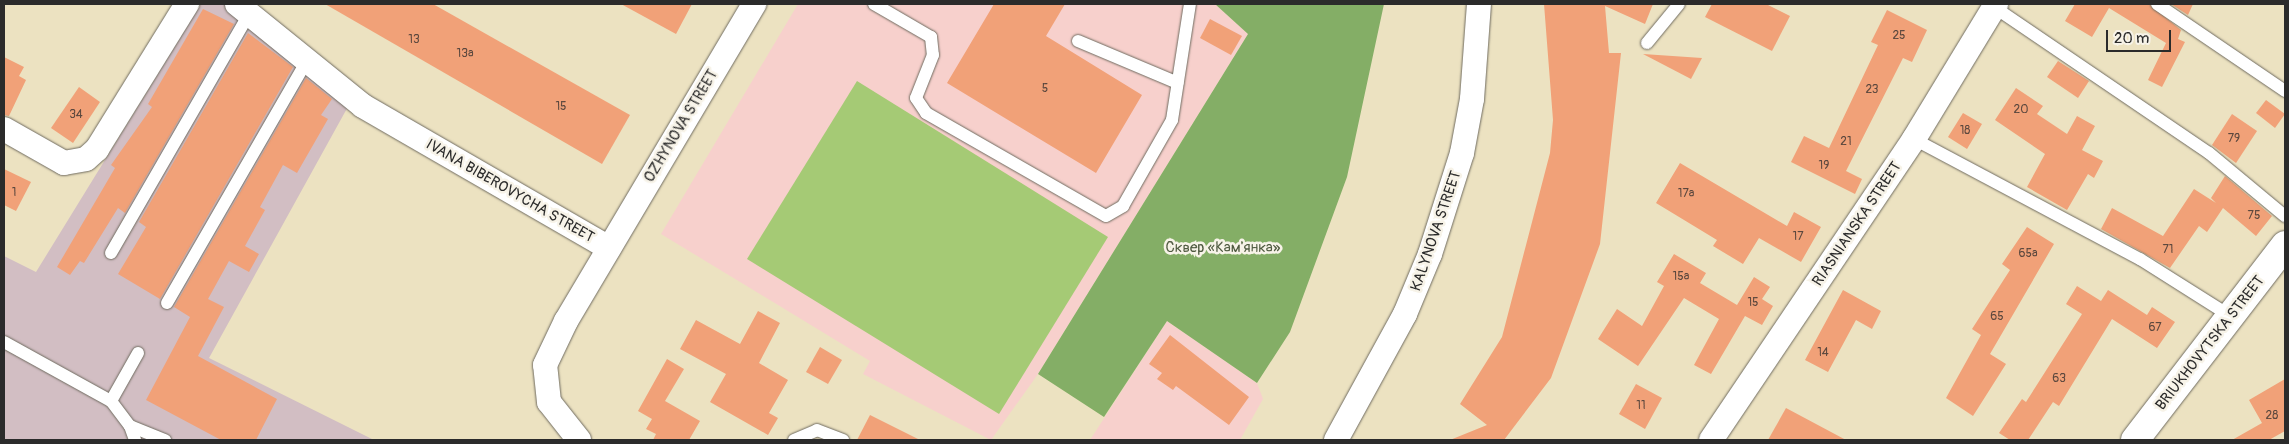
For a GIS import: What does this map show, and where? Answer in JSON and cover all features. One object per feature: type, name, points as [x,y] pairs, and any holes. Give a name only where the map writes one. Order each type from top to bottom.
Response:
[{"type":"main road","name":"BRIUKHOVYTSKA STREET","points":[[2134,440],[2285,245]]},
{"type":"street","points":[[4,129],[64,163],[86,159],[97,149],[187,4]]},
{"type":"street","name":"OZHYNOVA STREET","points":[[609,248],[754,4]]},
{"type":"street","name":"KALYNOVA STREET","points":[[1336,440],[1405,314],[1430,254],[1464,144],[1479,4]]},
{"type":"street","name":"RIASNIANSKA STREET","points":[[1711,440],[1914,139],[1995,5]]},
{"type":"street","name":"IVANA BIBEROVYCHA STREET","points":[[242,10],[363,106],[609,248],[545,365],[549,402],[579,440]]},
{"type":"lane","points":[[874,4],[931,37],[933,55],[916,98],[926,113],[1106,216],[1123,206],[1172,120],[1190,4]]},
{"type":"lane","points":[[1647,43],[1679,4]]},
{"type":"lane","points":[[2157,4],[2285,91]]},
{"type":"lane","points":[[1995,5],[2209,153],[2285,216]]},
{"type":"lane","points":[[111,253],[242,10]]},
{"type":"lane","points":[[1078,41],[1178,83]]},
{"type":"lane","points":[[167,303],[306,62]]},
{"type":"lane","points":[[1914,139],[2140,259],[2230,316]]},
{"type":"lane","points":[[4,342],[111,401],[130,426],[135,440]]},
{"type":"lane","points":[[111,401],[138,352]]},
{"type":"lane","points":[[130,426],[165,440]]},
{"type":"lane","points":[[794,440],[817,430],[844,440]]},
{"type":"shaded area","points":[[201,4],[224,4],[350,103],[209,358],[374,440],[4,440],[4,256],[36,272]]},
{"type":"shaded area","points":[[798,4],[1215,4],[1248,34],[1038,374],[991,440],[863,374],[870,361],[661,234]]},
{"type":"shaded area","points":[[1167,321],[1257,383],[1263,399],[1240,440],[1090,440]]},
{"type":"green space","name":"Сквер «Кам'янка»","points":[[1215,4],[1384,4],[1347,177],[1290,332],[1257,383],[1167,321],[1104,417],[1038,374],[1248,34]]},
{"type":"green space","points":[[857,81],[1108,237],[999,414],[747,259]]},
{"type":"building","points":[[325,4],[433,4],[630,115],[602,164]]},
{"type":"building","points":[[621,4],[692,4],[676,34]]},
{"type":"building","points":[[994,4],[1065,4],[1046,36],[1142,95],[1096,173],[947,83]]},
{"type":"building","points":[[1544,4],[1653,4],[1645,24],[1605,6],[1609,53],[1621,53],[1600,244],[1551,378],[1504,440],[1450,440],[1487,425],[1460,404],[1502,337],[1550,153],[1553,120]]},
{"type":"building","points":[[1712,4],[1766,4],[1790,16],[1772,51],[1705,17]]},
{"type":"building","points":[[2075,4],[2149,4],[2181,30],[2178,39],[2185,42],[2162,87],[2148,80],[2166,43],[2109,8],[2092,37],[2065,21]]},
{"type":"building","points":[[2171,4],[2193,4],[2188,15]]},
{"type":"building","points":[[203,9],[234,24],[125,213],[118,208],[84,263],[80,261],[70,275],[57,267],[115,168],[111,165],[152,107],[148,104]]},
{"type":"building","points":[[1887,10],[1927,30],[1912,62],[1903,58],[1846,171],[1862,179],[1855,194],[1791,162],[1804,136],[1829,148],[1878,45],[1871,42]]},
{"type":"building","points":[[1210,19],[1242,36],[1231,55],[1200,38]]},
{"type":"building","points":[[248,33],[293,67],[160,299],[118,274],[146,227],[139,222]]},
{"type":"building","points":[[1643,54],[1702,58],[1691,79]]},
{"type":"building","points":[[4,57],[24,67],[19,76],[26,80],[9,116],[4,115]]},
{"type":"building","points":[[2058,61],[2089,81],[2078,98],[2047,77]]},
{"type":"building","points":[[306,78],[332,99],[321,115],[328,119],[297,173],[283,165],[260,207],[265,210],[245,246],[259,254],[249,272],[229,261],[208,299],[224,307],[198,356],[277,399],[256,440],[221,440],[146,400],[190,317],[174,307]]},
{"type":"building","points":[[79,87],[100,102],[73,143],[51,128]]},
{"type":"building","points":[[2016,88],[2043,106],[2037,114],[2067,134],[2077,116],[2095,126],[2082,150],[2103,161],[2094,178],[2088,174],[2067,210],[2027,187],[2045,154],[1995,120]]},
{"type":"building","points":[[2266,100],[2285,114],[2275,128],[2256,113]]},
{"type":"building","points":[[1963,113],[1982,124],[1967,149],[1948,137]]},
{"type":"building","points":[[2232,114],[2257,131],[2236,163],[2212,145]]},
{"type":"building","points":[[1680,163],[1787,226],[1794,212],[1821,227],[1801,262],[1759,238],[1743,264],[1713,246],[1717,240],[1656,203]]},
{"type":"building","points":[[4,169],[31,182],[16,211],[4,205]]},
{"type":"building","points":[[2225,176],[2272,216],[2256,236],[2223,208],[2207,232],[2199,226],[2170,268],[2101,229],[2112,208],[2163,236],[2194,189],[2216,203],[2211,198]]},
{"type":"building","points":[[2027,227],[2054,244],[1990,354],[2006,364],[1973,416],[1946,398],[1981,335],[1972,329],[2010,270],[2002,264]]},
{"type":"building","points":[[1674,254],[1706,273],[1700,283],[1737,305],[1754,277],[1770,287],[1762,299],[1773,306],[1762,325],[1745,316],[1711,374],[1694,365],[1719,319],[1684,298],[1638,366],[1598,339],[1617,309],[1642,326],[1664,286],[1657,282]]},
{"type":"building","points":[[2077,286],[2101,301],[2108,290],[2147,315],[2152,307],[2175,322],[2157,348],[2112,319],[2059,406],[2053,402],[2028,440],[2010,440],[1999,433],[2022,399],[2026,402],[2082,314],[2066,304]]},
{"type":"building","points":[[1843,290],[1881,311],[1872,329],[1856,320],[1828,372],[1805,360]]},
{"type":"building","points":[[758,311],[780,323],[759,363],[788,380],[769,413],[778,418],[768,435],[710,402],[726,374],[680,349],[696,320],[740,344]]},
{"type":"building","points":[[1170,335],[1249,397],[1229,425],[1176,386],[1173,390],[1157,379],[1162,373],[1149,364]]},
{"type":"building","points":[[820,347],[842,360],[828,384],[806,372]]},
{"type":"building","points":[[667,359],[684,369],[665,401],[700,421],[689,440],[653,440],[656,434],[646,429],[652,419],[638,411]]},
{"type":"building","points":[[2285,379],[2285,431],[2269,440],[2232,440],[2262,423],[2249,400]]},
{"type":"building","points":[[1636,384],[1662,398],[1645,429],[1619,414]]},
{"type":"building","points":[[1786,408],[1846,440],[1768,440]]},
{"type":"building","points":[[870,415],[920,440],[857,440]]}]
